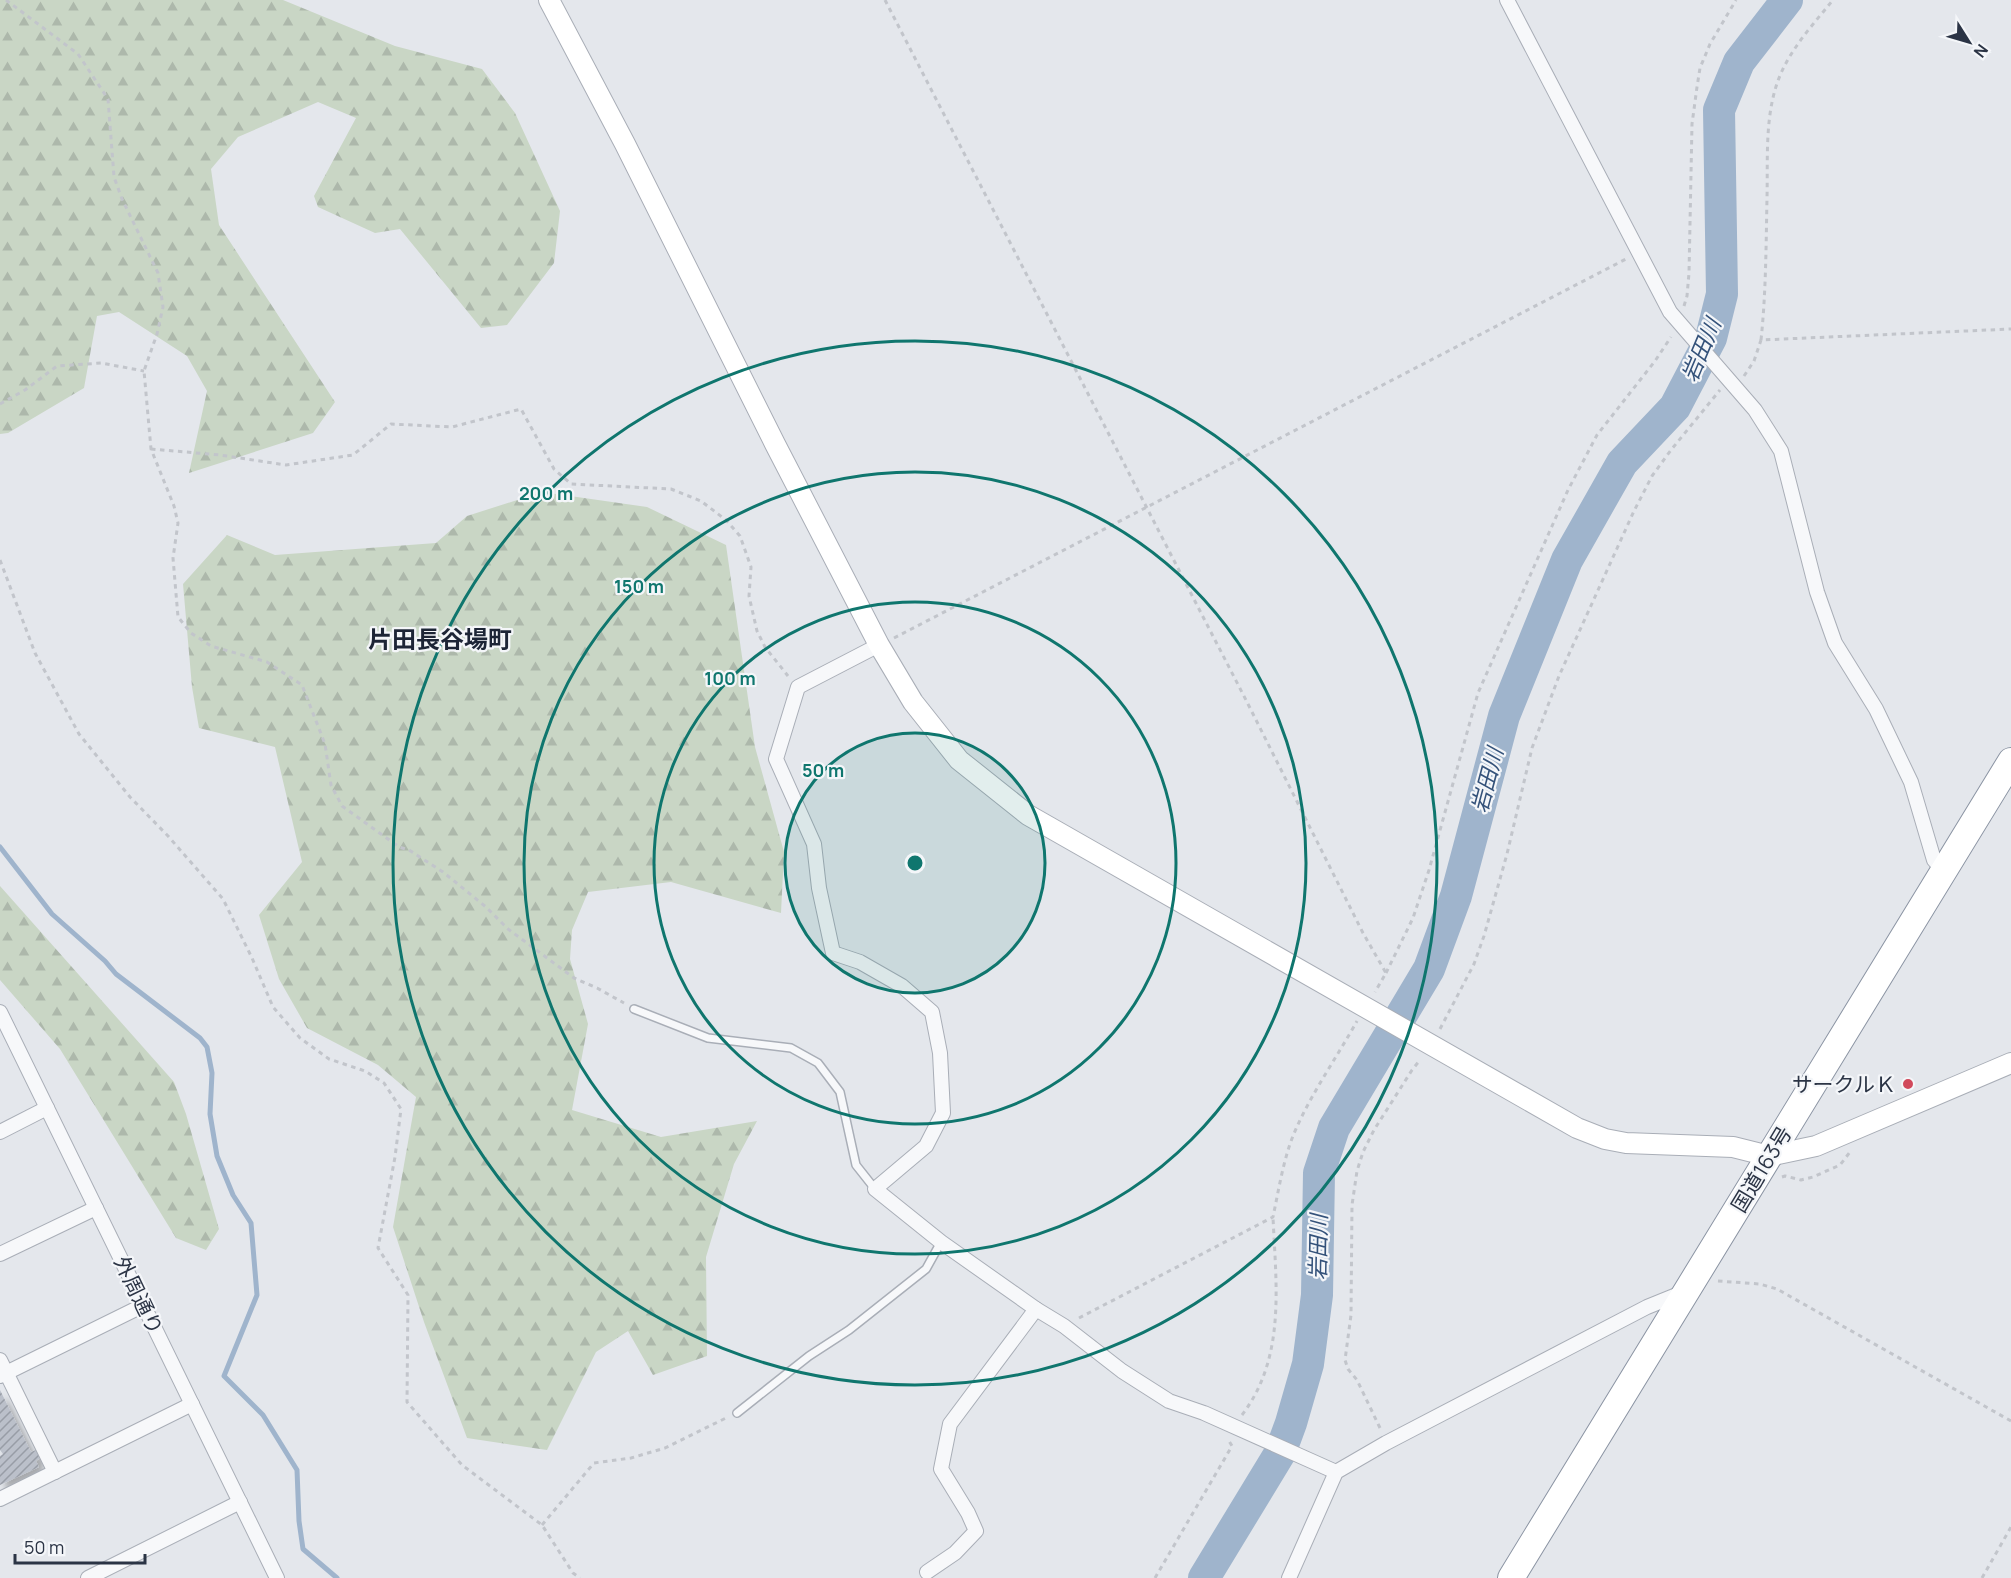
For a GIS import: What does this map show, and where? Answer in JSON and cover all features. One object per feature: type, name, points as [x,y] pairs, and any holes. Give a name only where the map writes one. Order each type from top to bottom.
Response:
[{"type":"highway","name":"国道163号","points":[[1510,1578],[1692,1283],[1773,1168],[1943,870],[2011,761]]},
{"type":"street","points":[[549,0],[625,144],[775,444],[879,645],[913,702],[959,760],[1028,815],[1578,1128],[1605,1139],[1626,1143],[1733,1147],[1773,1168],[1816,1146],[2011,1063]]},
{"type":"street","points":[[1507,0],[1670,312],[1755,410],[1781,452],[1817,592],[1835,644],[1876,709],[1911,782],[1934,860],[1943,870]]},
{"type":"street","points":[[879,645],[798,687],[776,759],[814,844],[819,888],[833,953],[860,962],[902,986],[932,1012],[940,1053],[943,1113],[926,1146],[875,1190],[941,1242],[1064,1326],[1122,1371],[1169,1401],[1204,1413],[1336,1472]]},
{"type":"street","name":"外周通り","points":[[0,1012],[277,1578]]},
{"type":"street","points":[[0,1132],[47,1108]]},
{"type":"street","points":[[0,1254],[96,1208]]},
{"type":"street","points":[[1289,1578],[1336,1472],[1386,1443],[1692,1283]]},
{"type":"street","points":[[55,1472],[2,1370],[144,1305]]},
{"type":"street","points":[[927,1572],[956,1553],[976,1531],[968,1513],[941,1469],[950,1424],[1036,1309]]},
{"type":"street","points":[[0,1499],[192,1404]]},
{"type":"street","points":[[88,1578],[240,1502]]},
{"type":"lane","points":[[634,1009],[708,1038],[791,1048],[818,1063],[840,1092],[856,1165],[875,1190]]},
{"type":"lane","points":[[736,1413],[809,1356],[849,1330],[926,1269],[941,1242]]},
{"type":"path","points":[[6,0],[78,54],[108,99],[114,177],[122,199],[158,273],[163,307],[157,334],[144,370],[151,450],[174,506],[178,523],[173,558],[178,617],[191,633],[211,646],[267,662],[302,685],[325,744],[331,785],[342,806],[399,847],[409,850],[444,872],[486,906],[508,929],[574,978],[634,1009]]},
{"type":"path","points":[[885,0],[1386,974]]},
{"type":"path","points":[[1237,1428],[1251,1404],[1271,1356],[1276,1299],[1273,1218],[1282,1170],[1297,1127],[1386,974],[1413,918],[1430,870],[1478,693],[1568,490],[1597,435],[1681,326],[1689,273],[1692,124],[1700,68],[1710,44],[1736,0]]},
{"type":"path","points":[[1386,1443],[1357,1380],[1348,1369],[1345,1360],[1351,1315],[1352,1205],[1357,1171],[1374,1130],[1412,1070],[1433,1046],[1474,964],[1507,854],[1532,748],[1559,676],[1634,511],[1652,476],[1671,450],[1728,379],[1742,379],[1754,361],[1761,340],[1766,293],[1768,138],[1772,97],[1782,70],[1803,37],[1833,0]]},
{"type":"path","points":[[879,645],[1639,253]]},
{"type":"path","points":[[1761,340],[2011,329]]},
{"type":"path","points":[[0,404],[25,390],[57,366],[100,363],[144,370]]},
{"type":"path","points":[[151,450],[220,454],[286,465],[353,455],[390,424],[452,427],[521,409],[554,469],[571,484],[671,489],[701,501],[726,520],[740,536],[751,567],[749,596],[757,631],[765,647],[798,687]]},
{"type":"path","points":[[0,561],[35,652],[80,735],[130,797],[168,836],[222,899],[252,958],[273,1007],[300,1038],[329,1059],[365,1071],[384,1083],[401,1110],[395,1157],[378,1248],[408,1295],[407,1402],[462,1465],[542,1525],[573,1573],[580,1578]]},
{"type":"path","points":[[1773,1168],[1785,1176],[1801,1180],[1840,1165],[1851,1150]]},
{"type":"path","points":[[1064,1326],[1273,1218]]},
{"type":"path","points":[[1692,1283],[1706,1280],[1760,1284],[1777,1289],[2011,1421]]},
{"type":"path","points":[[542,1525],[594,1463],[631,1458],[665,1448],[736,1413]]},
{"type":"path","points":[[1155,1578],[1232,1446],[1222,1437]]},
{"type":"path","points":[[1982,1578],[2011,1527]]},
{"type":"green space","points":[[0,0],[283,0],[395,46],[482,69],[515,113],[560,211],[554,263],[507,325],[481,328],[400,229],[375,233],[318,207],[314,196],[356,118],[318,102],[238,137],[211,169],[219,225],[335,402],[313,433],[189,473],[207,391],[187,356],[119,312],[97,316],[84,388],[8,433],[0,434]]},
{"type":"green space","points":[[542,492],[647,507],[726,545],[755,747],[784,852],[781,913],[671,882],[588,892],[572,930],[570,959],[588,1024],[572,1110],[661,1137],[757,1121],[734,1164],[706,1257],[707,1356],[653,1375],[628,1331],[596,1352],[547,1450],[467,1438],[424,1322],[393,1227],[416,1097],[378,1065],[307,1028],[279,979],[259,915],[302,862],[275,747],[199,728],[192,687],[183,584],[227,535],[275,555],[436,543],[467,516]]},
{"type":"green space","points":[[0,886],[174,1082],[186,1114],[219,1229],[206,1250],[176,1238],[60,1049],[0,980]]},
{"type":"building","points":[[0,1390],[31,1452],[36,1450],[40,1458],[36,1461],[39,1467],[0,1485],[0,1456],[3,1454],[0,1450]]},
{"type":"waterway","name":"岩田川","points":[[1204,1578],[1280,1453],[1291,1423],[1308,1364],[1317,1295],[1319,1173],[1334,1128],[1429,969],[1456,896],[1504,716],[1567,560],[1622,463],[1675,407],[1711,338],[1722,294],[1719,110],[1739,62],[1787,0]]},
{"type":"waterway","points":[[0,847],[52,914],[105,961],[116,974],[200,1038],[207,1047],[212,1073],[210,1114],[217,1156],[233,1195],[251,1223],[257,1295],[224,1376],[263,1415],[297,1470],[299,1521],[303,1549],[337,1578]]},
{"type":"place","name":"サークルＫ","points":[[1908,1084]]},
{"type":"district","name":"片田長谷場町","points":[[440,638]]}]
